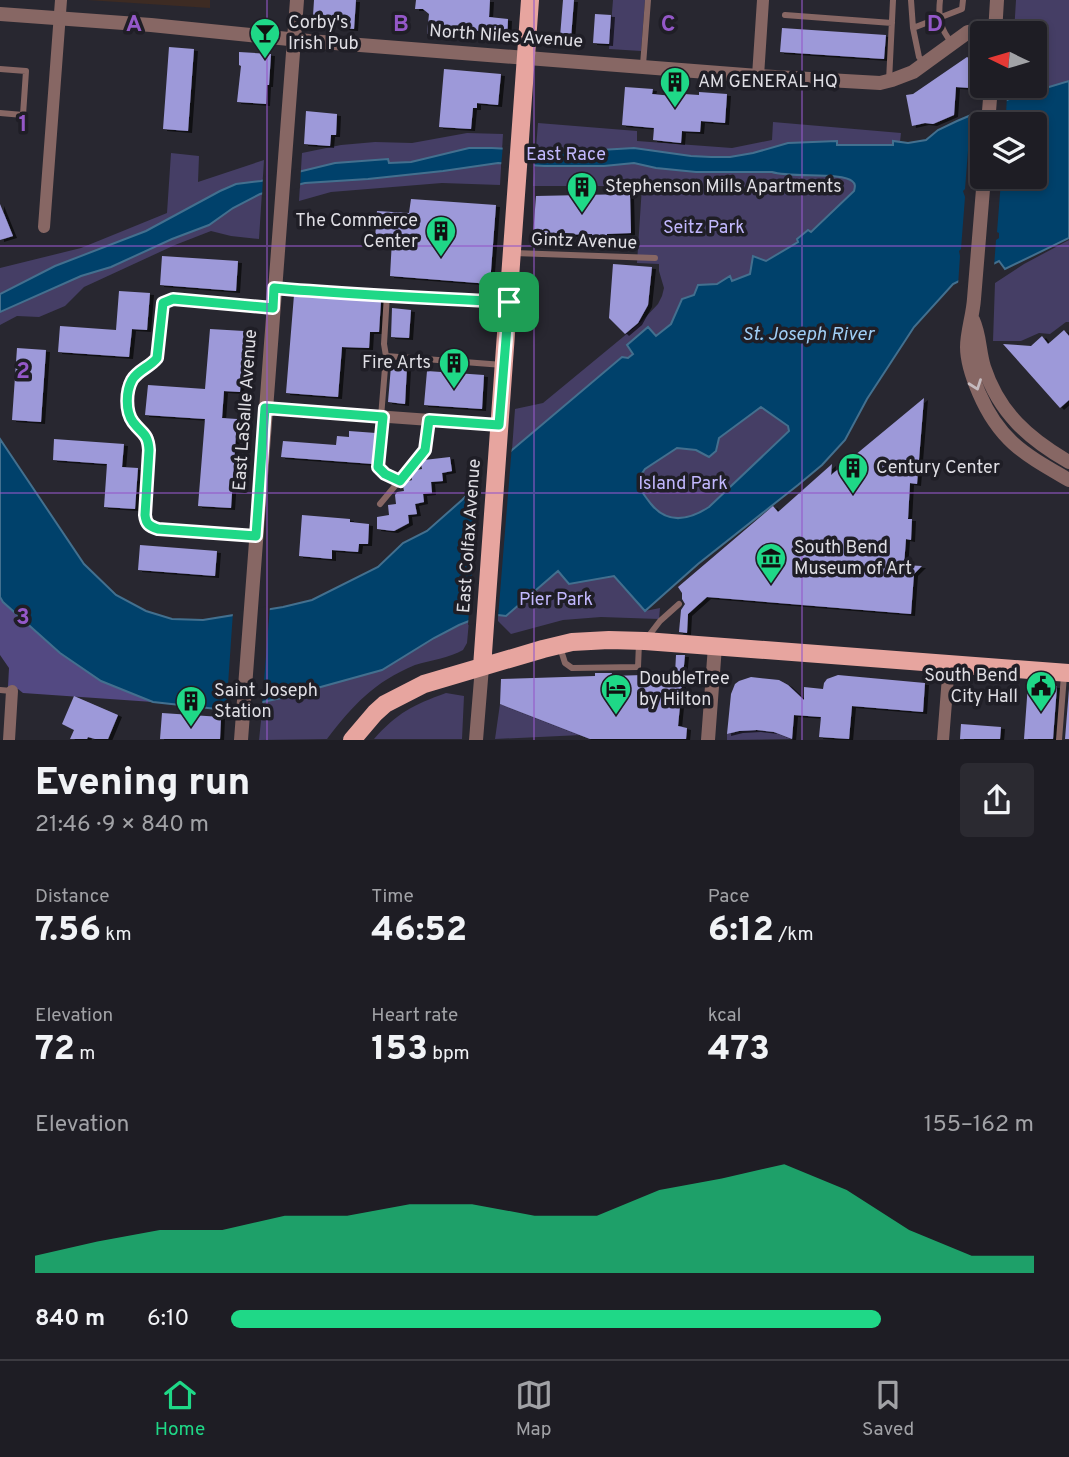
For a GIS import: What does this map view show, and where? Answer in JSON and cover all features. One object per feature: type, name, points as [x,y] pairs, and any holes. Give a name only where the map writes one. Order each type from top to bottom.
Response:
[{"type":"main road","name":"East Colfax Avenue","points":[[482,667],[530,0]]},
{"type":"main road","points":[[352,740],[375,712],[395,698],[424,684],[559,645],[587,640],[642,641],[1066,672]]},
{"type":"street","points":[[44,228],[61,0]]},
{"type":"street","name":"East LaSalle Avenue","points":[[242,740],[296,0]]},
{"type":"street","points":[[758,76],[763,0]]},
{"type":"street","points":[[996,21],[997,0]]},
{"type":"street","name":"North Niles Avenue","points":[[0,14],[758,76],[889,81]]},
{"type":"street","points":[[889,81],[906,76],[970,32]]},
{"type":"street","points":[[983,189],[967,347],[975,384],[992,420],[1005,436],[1028,456],[1069,480]]},
{"type":"street","points":[[972,318],[978,330],[983,365],[1004,409],[1029,436],[1069,462]]},
{"type":"street","points":[[265,408],[429,420],[499,433]]},
{"type":"street","points":[[708,740],[715,646]]},
{"type":"street","points":[[943,740],[949,664]]},
{"type":"street","name":"East Colfax Avenue","points":[[476,740],[482,667]]},
{"type":"street","points":[[6,690],[9,740]]},
{"type":"lane","points":[[643,67],[648,0]]},
{"type":"lane","points":[[889,81],[893,0]]},
{"type":"lane","points":[[911,0],[913,28],[919,57],[924,64]]},
{"type":"lane","points":[[940,0],[938,18],[945,35],[952,43]]},
{"type":"lane","points":[[913,28],[962,9],[963,0]]},
{"type":"lane","points":[[785,15],[892,23]]},
{"type":"lane","points":[[0,69],[26,71],[23,115],[0,113]]},
{"type":"lane","name":"Gintz Avenue","points":[[513,253],[654,258]]},
{"type":"lane","points":[[274,288],[509,302]]},
{"type":"lane","points":[[387,294],[383,344],[386,356],[378,467],[385,474],[400,481]]},
{"type":"lane","points":[[256,536],[149,527],[145,515],[149,439],[131,419],[128,397],[134,376],[157,358],[161,310],[167,300],[273,308]]},
{"type":"lane","points":[[386,356],[504,366]]},
{"type":"lane","points":[[380,504],[425,450],[429,420]]},
{"type":"lane","points":[[559,645],[565,663],[572,668],[638,667],[642,641],[679,604]]},
{"type":"lane","points":[[1059,740],[1066,672]]},
{"type":"shaded area","points":[[87,0],[210,0],[210,8]]},
{"type":"shaded area","points":[[0,597],[101,681],[153,702],[23,693],[8,687],[9,668],[0,655]]},
{"type":"green space","points":[[613,0],[645,0],[641,51],[609,49]]},
{"type":"green space","points":[[1016,0],[1069,0],[1069,81],[1047,88],[1047,21],[1015,21]]},
{"type":"green space","name":"Seitz Park","points":[[773,122],[901,133],[900,142],[893,141],[893,145],[855,184],[854,191],[798,242],[750,274],[732,281],[730,277],[717,284],[698,285],[694,295],[681,300],[671,324],[656,336],[648,327],[627,345],[633,354],[628,358],[622,357],[512,450],[515,409],[543,403],[640,323],[658,304],[664,288],[659,264],[637,263],[642,186],[533,186],[538,123],[637,131],[637,141],[732,148],[772,140]]},
{"type":"green space","name":"East Race","points":[[467,133],[503,134],[500,185],[442,183],[331,192],[299,201],[302,153],[341,145],[412,143]]},
{"type":"green space","points":[[171,153],[199,156],[198,182],[264,160],[259,239],[211,231],[84,287],[65,306],[39,317],[17,316],[0,325],[0,268],[81,248],[167,213]]},
{"type":"green space","points":[[1069,240],[1069,322],[1050,334],[1039,333],[1021,341],[993,341],[995,283]]},
{"type":"green space","name":"Island Park","points":[[762,407],[788,426],[789,430],[709,507],[694,515],[672,518],[658,511],[648,501],[638,479],[645,469],[677,448],[716,451],[719,438]]},
{"type":"green space","name":"Pier Park","points":[[558,571],[569,584],[614,575],[645,611],[660,608],[659,619],[601,617],[563,620],[511,634],[498,621],[498,615],[506,615]]},
{"type":"green space","points":[[469,621],[467,643],[463,650],[415,665],[388,679],[355,705],[327,739],[259,740],[263,702],[382,670],[434,638]]},
{"type":"green space","points":[[446,693],[464,696],[462,739],[374,739],[406,711]]},
{"type":"green space","points":[[500,704],[581,735],[495,739]]},
{"type":"green space","points":[[748,730],[774,732],[791,739],[727,740],[727,734]]},
{"type":"water","name":"St. Joseph River","points":[[1069,81],[1069,238],[1005,269],[999,261],[953,284],[914,327],[867,399],[845,440],[822,465],[698,564],[645,611],[614,576],[569,584],[558,571],[506,616],[498,615],[459,625],[382,670],[226,710],[153,702],[101,681],[60,653],[0,597],[0,439],[84,564],[116,595],[146,611],[172,619],[203,620],[312,600],[378,567],[403,543],[427,531],[512,450],[622,357],[628,358],[633,354],[627,345],[648,327],[656,336],[671,324],[682,299],[694,295],[698,285],[717,284],[730,276],[732,281],[750,274],[753,256],[766,261],[798,242],[797,239],[808,230],[811,232],[854,191],[855,186],[847,178],[838,177],[772,172],[696,172],[634,163],[544,166],[498,163],[368,179],[305,183],[260,194],[209,225],[111,267],[81,276],[0,312],[0,294],[55,266],[146,231],[236,184],[261,181],[335,163],[388,159],[389,163],[411,162],[469,148],[566,152],[634,148],[691,156],[730,157],[788,143],[837,141],[837,145],[893,145],[893,141],[908,143],[926,140],[938,130],[970,116],[970,189],[1047,189],[1047,112],[978,112],[1012,98],[1047,98],[1047,88]],"holes":[[[761,407],[788,426],[789,431],[709,507],[694,515],[679,518],[664,515],[651,504],[640,487],[638,479],[645,469],[677,448],[696,450],[709,457],[716,451],[719,438]]]},
{"type":"pier","points":[[1002,98],[1007,98],[1006,112],[971,111]]},
{"type":"pier","points":[[970,131],[970,189],[1000,189],[997,232],[999,238],[996,240],[994,267],[958,286],[969,138]]},
{"type":"pier","points":[[503,145],[535,147],[534,169],[501,167]]},
{"type":"pier","points":[[301,168],[300,188],[262,197],[263,177]]},
{"type":"pier","points":[[512,445],[498,618],[468,625],[479,478]]},
{"type":"pier","points":[[270,606],[262,706],[226,714],[233,612]]},
{"type":"building","points":[[314,0],[356,0],[354,29],[343,28],[344,18],[313,16]]},
{"type":"building","points":[[416,0],[490,0],[489,17],[508,19],[507,41],[478,38],[479,31],[454,29],[453,37],[427,34],[429,14],[423,9],[415,9]]},
{"type":"building","points":[[563,0],[574,0],[571,38],[560,37]]},
{"type":"building","points":[[595,14],[611,15],[609,44],[593,43]]},
{"type":"building","points":[[782,28],[886,35],[884,59],[780,52]]},
{"type":"building","points":[[169,47],[194,49],[188,131],[163,129]]},
{"type":"building","points":[[239,52],[271,54],[266,104],[237,102],[241,66]]},
{"type":"building","points":[[967,57],[970,59],[970,88],[956,87],[954,115],[933,124],[912,126],[906,95],[913,94]]},
{"type":"building","points":[[444,69],[501,74],[498,105],[477,103],[477,108],[473,108],[471,129],[439,127]]},
{"type":"building","name":"AM GENERAL HQ","points":[[625,87],[653,89],[652,94],[684,97],[684,94],[699,95],[699,92],[727,94],[725,123],[701,121],[700,132],[682,131],[681,143],[653,140],[654,128],[622,125]]},
{"type":"building","points":[[306,111],[337,114],[336,135],[331,135],[330,146],[304,144]]},
{"type":"building","name":"Stephenson Mills Apartments","points":[[630,194],[631,233],[607,234],[607,243],[593,244],[592,234],[533,236],[536,196]]},
{"type":"building","name":"The Commerce Center","points":[[411,199],[496,205],[490,284],[390,276],[392,240],[375,239],[377,211],[409,213]]},
{"type":"building","points":[[0,204],[13,236],[0,240]]},
{"type":"building","points":[[162,256],[238,261],[236,291],[160,285]]},
{"type":"building","points":[[613,264],[652,267],[648,305],[638,323],[625,334],[609,318]]},
{"type":"building","points":[[119,291],[150,293],[147,330],[132,329],[129,357],[58,352],[60,326],[116,330]]},
{"type":"building","points":[[294,295],[381,301],[379,332],[370,332],[369,348],[342,347],[338,397],[286,393]]},
{"type":"building","points":[[392,308],[411,310],[409,338],[391,337]]},
{"type":"building","points":[[210,329],[244,331],[240,392],[224,391],[222,418],[237,419],[231,508],[198,506],[205,419],[145,415],[148,385],[205,389]]},
{"type":"building","points":[[1064,330],[1069,336],[1069,400],[1060,408],[1003,344],[1031,346],[1042,336],[1048,344]]},
{"type":"building","points":[[17,348],[46,350],[41,422],[12,420]]},
{"type":"building","points":[[391,366],[407,367],[405,404],[388,402]]},
{"type":"building","name":"Fire Arts","points":[[427,371],[484,375],[482,409],[424,405]]},
{"type":"building","name":"Century Center","points":[[924,398],[917,484],[910,483],[908,519],[912,519],[911,540],[906,539],[904,565],[922,566],[914,574],[911,614],[707,597],[688,614],[687,633],[679,632],[681,610],[685,604],[678,587],[773,506],[778,512],[832,464],[831,475]]},
{"type":"building","points":[[349,431],[376,433],[373,464],[281,457],[283,441],[336,445],[337,436],[349,437]]},
{"type":"building","points":[[54,439],[124,444],[122,467],[138,468],[135,509],[104,507],[107,464],[53,460]]},
{"type":"building","points":[[450,457],[452,471],[442,473],[443,481],[431,482],[432,493],[423,494],[424,502],[415,504],[417,514],[408,515],[409,523],[394,531],[377,529],[377,517],[389,515],[388,505],[396,504],[395,495],[404,491],[403,486],[412,480],[411,475],[416,470],[422,469],[424,460]]},
{"type":"building","points":[[302,515],[350,519],[350,522],[369,524],[368,544],[359,544],[358,552],[332,550],[332,559],[299,556]]},
{"type":"building","points":[[140,545],[217,551],[215,576],[138,570]]},
{"type":"building","points":[[676,655],[685,655],[678,726],[687,728],[686,739],[590,739],[500,704],[501,679],[595,676],[595,673],[612,673],[611,676],[675,674]]},
{"type":"building","points":[[838,675],[925,683],[923,712],[852,706],[849,739],[819,737],[821,717],[794,715],[792,739],[774,732],[757,730],[727,734],[731,694],[739,681],[751,677],[779,680],[804,700],[804,687],[823,689],[827,679]]},
{"type":"building","name":"South Bend City Hall","points":[[1028,684],[1057,686],[1053,739],[1024,739]]},
{"type":"building","points":[[1069,689],[1069,739],[1065,739]]},
{"type":"building","points":[[74,696],[118,715],[108,739],[70,739],[74,730],[62,724]]},
{"type":"building","name":"Saint Joseph Station","points":[[162,713],[221,717],[220,739],[160,739]]},
{"type":"building","points":[[961,724],[1001,727],[1000,739],[960,739]]},
{"type":"place","name":"Corby's Irish Pub","points":[[265,60]]},
{"type":"place","name":"AM GENERAL HQ","points":[[675,109]]},
{"type":"place","name":"Stephenson Mills Apartments","points":[[582,214]]},
{"type":"place","name":"The Commerce Center","points":[[441,258]]},
{"type":"place","name":"Fire Arts","points":[[454,390]]},
{"type":"place","name":"Century Center","points":[[853,495]]},
{"type":"place","name":"South Bend Museum of Art","points":[[771,585]]},
{"type":"place","name":"South Bend City Hall","points":[[1041,713]]},
{"type":"place","name":"DoubleTree by Hilton","points":[[616,716]]},
{"type":"place","name":"Saint Joseph Station","points":[[191,728]]},
{"type":"route","points":[[274,288],[509,302],[499,425],[429,420],[425,450],[400,481],[385,474],[378,467],[383,417],[265,408],[256,536],[149,527],[145,515],[149,439],[131,419],[128,397],[134,376],[157,358],[161,310],[167,300],[273,308],[274,288]]}]
